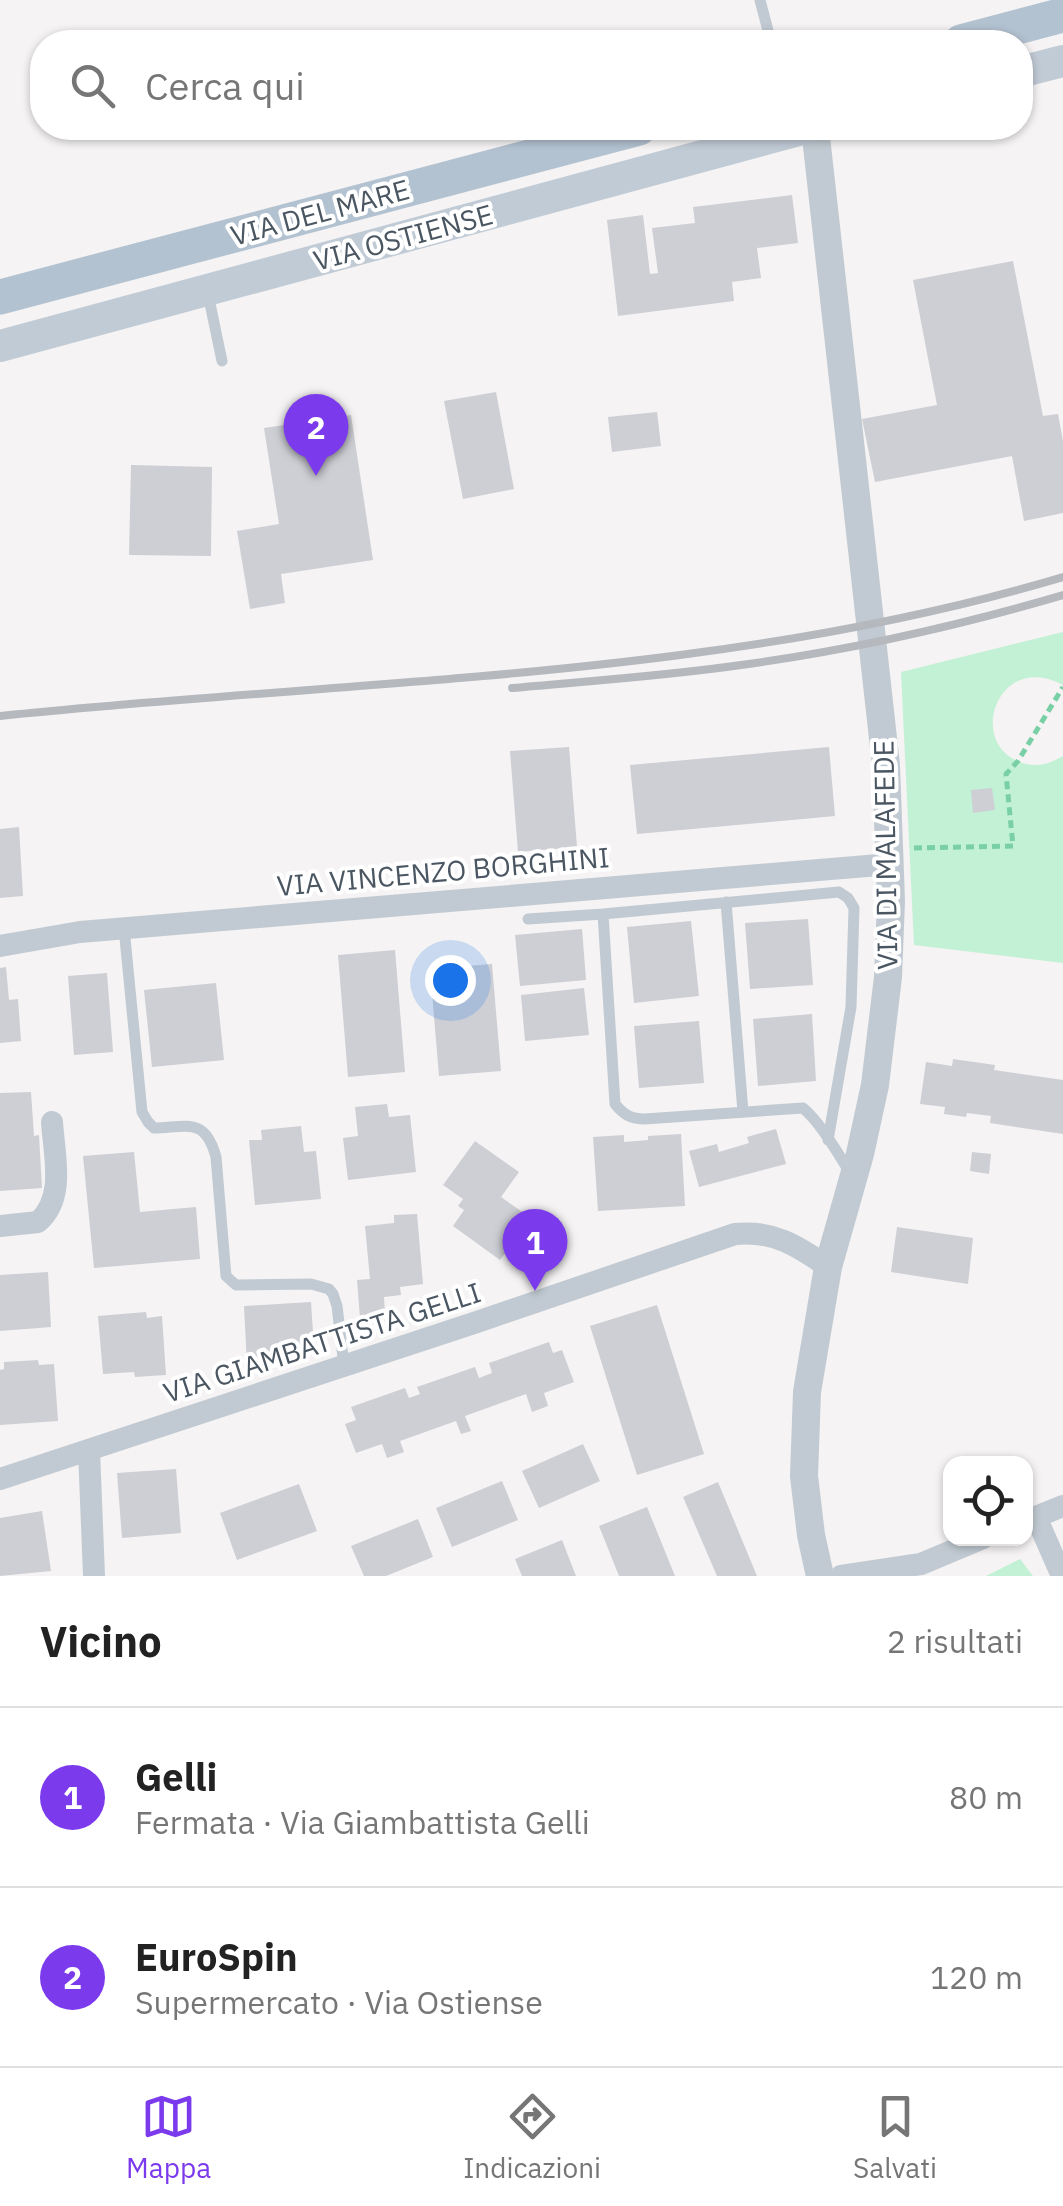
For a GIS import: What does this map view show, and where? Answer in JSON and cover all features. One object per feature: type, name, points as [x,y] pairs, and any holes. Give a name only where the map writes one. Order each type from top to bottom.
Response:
[{"type":"main road","points":[[1008,30],[1063,16]]},
{"type":"main road","points":[[1033,69],[1063,61]]},
{"type":"main road","name":"VIA DEL MARE","points":[[0,297],[595,140]]},
{"type":"main road","name":"VIA OSTIENSE","points":[[0,346],[762,140]]},
{"type":"street","name":"VIA DI MALAFEDE","points":[[816,140],[881,717],[891,856],[890,956],[881,1044],[867,1126],[828,1266],[813,1347],[804,1442],[808,1512],[820,1576]]},
{"type":"street","name":"VIA VINCENZO BORGHINI","points":[[0,946],[80,932],[891,856]]},
{"type":"street","points":[[0,1226],[38,1222],[53,1204],[56,1188],[52,1122]]},
{"type":"street","name":"VIA GIAMBATTISTA GELLI","points":[[0,1478],[735,1234],[754,1232],[788,1240],[828,1266]]},
{"type":"street","points":[[90,1450],[94,1576]]},
{"type":"street","points":[[1033,1518],[1063,1506]]},
{"type":"street","points":[[1033,1523],[1062,1576]]},
{"type":"street","points":[[841,1576],[914,1570],[966,1546]]},
{"type":"lane","points":[[760,0],[768,30]]},
{"type":"lane","points":[[207,290],[222,362]]},
{"type":"lane","points":[[528,919],[839,892],[848,898],[854,908],[850,1006],[828,1140]]},
{"type":"lane","points":[[726,902],[743,1112]]},
{"type":"lane","points":[[603,914],[615,1104],[623,1114],[632,1119],[803,1108],[854,1178]]},
{"type":"lane","points":[[124,928],[142,1112],[154,1128],[196,1126],[205,1131],[216,1157],[226,1276],[236,1285],[311,1284],[329,1289],[334,1294],[344,1366]]},
{"type":"path","points":[[891,856],[1014,846],[1006,774],[1018,762],[1063,687]]},
{"type":"green space","points":[[1063,632],[1063,685],[1040,677],[1020,680],[1006,690],[996,705],[993,723],[996,740],[1007,755],[1026,764],[1045,764],[1063,756],[1063,963],[914,945],[901,672]]},
{"type":"green space","points":[[1020,1559],[1033,1576],[986,1576]]},
{"type":"building","points":[[792,195],[798,243],[757,248],[761,278],[732,282],[734,301],[618,316],[607,220],[643,215],[650,274],[658,273],[652,228],[695,223],[693,207]]},
{"type":"building","points":[[1013,261],[1043,416],[1058,414],[1063,441],[1063,513],[1024,521],[1012,456],[875,482],[862,419],[937,405],[913,280]]},
{"type":"building","points":[[496,392],[514,489],[463,499],[444,401]]},
{"type":"building","points":[[657,412],[661,446],[612,452],[608,417]]},
{"type":"building","points":[[351,415],[373,560],[281,574],[285,603],[250,609],[237,531],[279,524],[264,428]]},
{"type":"building","points":[[131,465],[212,467],[211,556],[129,555]]},
{"type":"building","points":[[569,747],[577,847],[518,852],[510,751]]},
{"type":"building","points":[[829,747],[835,816],[637,834],[630,765]]},
{"type":"building","points":[[992,788],[995,810],[973,813],[971,790]]},
{"type":"building","points":[[19,827],[23,896],[0,898],[0,829]]},
{"type":"building","points":[[808,919],[813,985],[750,989],[745,923]]},
{"type":"building","points":[[691,921],[699,996],[634,1003],[627,927]]},
{"type":"building","points":[[582,929],[586,980],[520,986],[515,935]]},
{"type":"building","points":[[395,950],[405,1072],[348,1077],[338,955]]},
{"type":"building","points":[[492,964],[501,1071],[439,1076],[430,969]]},
{"type":"building","points":[[6,967],[9,1000],[18,999],[21,1041],[0,1043],[0,968]]},
{"type":"building","points":[[107,973],[113,1052],[74,1055],[68,976]]},
{"type":"building","points":[[216,983],[224,1060],[152,1067],[144,990]]},
{"type":"building","points":[[584,988],[589,1035],[525,1041],[521,995]]},
{"type":"building","points":[[812,1014],[816,1081],[758,1086],[753,1019]]},
{"type":"building","points":[[699,1021],[704,1083],[639,1088],[634,1026]]},
{"type":"building","points":[[953,1059],[995,1065],[994,1070],[1063,1080],[1063,1134],[990,1123],[991,1116],[944,1114],[945,1107],[920,1104],[926,1062],[952,1066]]},
{"type":"building","points":[[31,1092],[34,1136],[39,1135],[42,1188],[0,1191],[0,1093]]},
{"type":"building","points":[[387,1104],[389,1117],[410,1115],[416,1172],[348,1180],[343,1138],[358,1136],[355,1107]]},
{"type":"building","points":[[301,1126],[304,1152],[316,1151],[321,1199],[255,1205],[249,1140],[262,1140],[261,1130]]},
{"type":"building","points":[[776,1129],[786,1164],[699,1187],[689,1151],[717,1144],[719,1152],[749,1143],[747,1137]]},
{"type":"building","points":[[681,1134],[685,1206],[598,1211],[593,1137],[624,1135],[624,1142]]},
{"type":"building","points":[[475,1141],[519,1172],[501,1197],[531,1218],[500,1260],[453,1226],[464,1210],[458,1206],[463,1199],[443,1185]]},
{"type":"building","points":[[134,1152],[140,1212],[196,1207],[200,1259],[94,1268],[83,1156]]},
{"type":"building","points":[[972,1152],[991,1154],[989,1174],[970,1171]]},
{"type":"building","points":[[417,1214],[423,1284],[400,1287],[401,1295],[384,1297],[385,1315],[360,1318],[357,1280],[370,1279],[365,1226],[394,1223],[394,1215]]},
{"type":"building","points":[[897,1227],[973,1238],[968,1284],[891,1272]]},
{"type":"building","points":[[48,1272],[51,1327],[0,1331],[0,1275]]},
{"type":"building","points":[[311,1302],[314,1348],[281,1350],[282,1364],[247,1365],[244,1306]]},
{"type":"building","points":[[657,1305],[704,1454],[637,1475],[590,1326]]},
{"type":"building","points":[[146,1312],[147,1318],[162,1316],[166,1375],[103,1374],[98,1316]]},
{"type":"building","points":[[549,1342],[553,1353],[562,1350],[574,1382],[544,1393],[548,1406],[532,1412],[526,1394],[465,1416],[471,1431],[461,1434],[456,1421],[400,1441],[404,1452],[387,1458],[382,1444],[356,1453],[345,1424],[356,1420],[351,1407],[405,1388],[409,1398],[420,1394],[417,1387],[475,1367],[479,1378],[492,1373],[489,1363]]},
{"type":"building","points":[[38,1360],[39,1365],[54,1364],[58,1421],[0,1425],[0,1370],[4,1369],[4,1362]]},
{"type":"building","points":[[583,1444],[600,1481],[539,1508],[522,1471]]},
{"type":"building","points":[[176,1469],[181,1533],[122,1538],[117,1473]]},
{"type":"building","points":[[502,1481],[518,1520],[452,1547],[436,1508]]},
{"type":"building","points":[[718,1482],[757,1576],[717,1576],[683,1497]]},
{"type":"building","points":[[299,1484],[317,1531],[237,1560],[220,1513]]},
{"type":"building","points":[[647,1507],[675,1576],[619,1576],[599,1526]]},
{"type":"building","points":[[42,1511],[51,1571],[0,1576],[0,1518]]},
{"type":"building","points":[[418,1519],[433,1557],[386,1576],[364,1576],[351,1546]]},
{"type":"building","points":[[562,1540],[576,1576],[522,1576],[515,1559]]},
{"type":"railway","points":[[0,716],[669,656],[801,637],[933,611],[1063,577]]},
{"type":"railway","points":[[512,688],[684,672],[823,652],[944,627],[1063,595]]},
{"type":"place","name":"EuroSpin","points":[[316,476]]},
{"type":"place","name":"Gelli","points":[[535,1291]]}]
